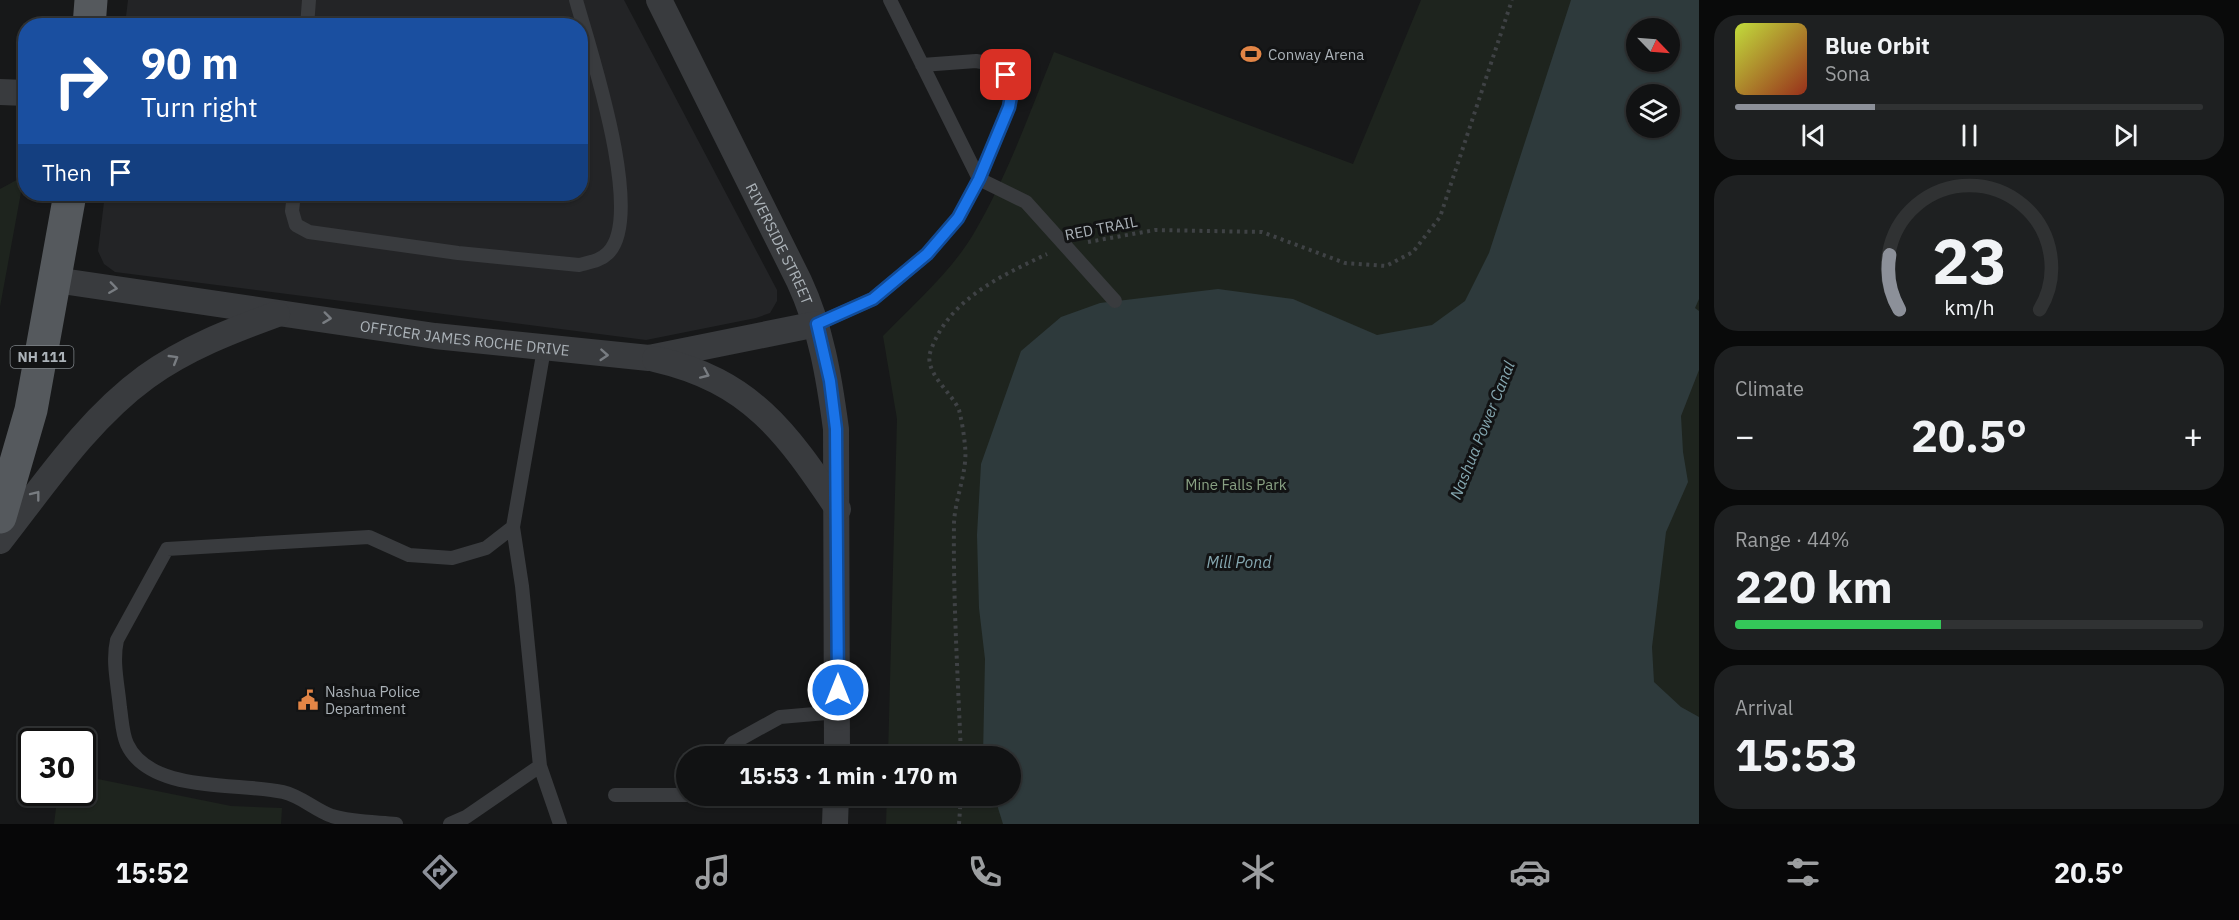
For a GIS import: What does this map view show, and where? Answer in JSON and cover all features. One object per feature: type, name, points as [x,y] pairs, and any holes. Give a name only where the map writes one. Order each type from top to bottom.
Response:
[{"type":"main road","points":[[90,18],[91,0]]},
{"type":"main road","name":"NH 111","points":[[0,517],[31,411],[69,201]]},
{"type":"street","name":"RIVERSIDE STREET","points":[[659,0],[799,280],[817,324],[830,381],[834,419],[838,509],[837,746]]},
{"type":"street","points":[[0,92],[18,93]]},
{"type":"street","name":"OFFICER JAMES ROCHE DRIVE","points":[[55,280],[544,349],[649,358],[702,372],[745,397],[792,443],[838,509]]},
{"type":"street","name":"OFFICER JAMES ROCHE DRIVE","points":[[0,541],[68,455],[118,401],[144,378],[203,343],[280,312]]},
{"type":"street","name":"OFFICER JAMES ROCHE DRIVE","points":[[649,358],[817,324]]},
{"type":"street","points":[[835,824],[836,806]]},
{"type":"lane","points":[[308,18],[309,0]]},
{"type":"lane","points":[[576,0],[581,18]]},
{"type":"lane","points":[[890,0],[979,179],[1026,202],[1115,301]]},
{"type":"lane","points":[[293,201],[292,211],[297,225],[309,231],[458,253],[579,264],[598,261],[610,252],[618,233],[620,207],[617,145],[588,42]]},
{"type":"lane","points":[[817,324],[873,299],[927,254],[958,218],[979,179],[1009,107],[1012,91],[1006,75],[993,64],[975,61],[922,65]]},
{"type":"lane","points":[[544,349],[513,527],[522,586],[540,766],[560,824]]},
{"type":"lane","points":[[396,824],[348,820],[330,815],[284,792],[197,783],[147,767],[134,756],[127,744],[123,727],[114,654],[123,624],[167,549],[369,537],[409,555],[452,558],[486,548],[513,527]]},
{"type":"lane","points":[[732,746],[780,717],[838,712]]},
{"type":"lane","points":[[450,824],[466,817],[540,766]]},
{"type":"lane","points":[[615,795],[676,795]]},
{"type":"path","name":"RED TRAIL","points":[[961,746],[954,529],[966,448],[958,409],[932,370],[929,353],[943,326],[969,298],[1000,276],[1064,246],[1167,230],[1262,232],[1345,263],[1376,266],[1386,266],[1413,252],[1440,217],[1512,0]]},
{"type":"path","points":[[959,824],[960,806]]},
{"type":"shaded area","points":[[128,0],[624,0],[777,290],[777,301],[770,313],[756,318],[646,340],[115,272],[104,264],[98,251],[104,201],[588,201],[588,18],[126,18]]},
{"type":"green space","name":"Mill Pond","points":[[1421,0],[1699,0],[1699,824],[886,824],[887,806],[1021,806],[1021,746],[888,746],[897,419],[883,336],[944,274],[974,233],[1007,167],[1054,52],[1353,164]]},
{"type":"green space","points":[[18,179],[19,201],[0,307],[0,189]]},
{"type":"green space","points":[[96,779],[231,806],[282,808],[281,824],[54,824],[56,806],[96,806]]},
{"type":"water","name":"Mill Pond","points":[[1571,0],[1699,0],[1699,299],[1695,308],[1699,311],[1699,370],[1681,416],[1683,452],[1688,482],[1666,532],[1652,647],[1654,682],[1681,707],[1699,717],[1699,824],[1003,824],[997,806],[1021,806],[1021,746],[983,746],[985,659],[979,608],[977,535],[981,464],[1021,351],[1061,317],[1100,303],[1218,289],[1293,299],[1377,335],[1432,325],[1465,301],[1489,253]]},
{"type":"place","name":"Conway Arena","points":[[1251,54]]},
{"type":"place","name":"Nashua Police Department","points":[[308,700]]},
{"type":"route","points":[[838,690],[836,429],[830,381],[817,324],[873,299],[927,254],[958,218],[979,179],[1009,107],[1012,91],[1006,75]]},
{"type":"water label","name":"Nashua Power Canal","points":[[1482,430]]},
{"type":"park label","name":"Mine Falls Park","points":[[1236,484]]}]
